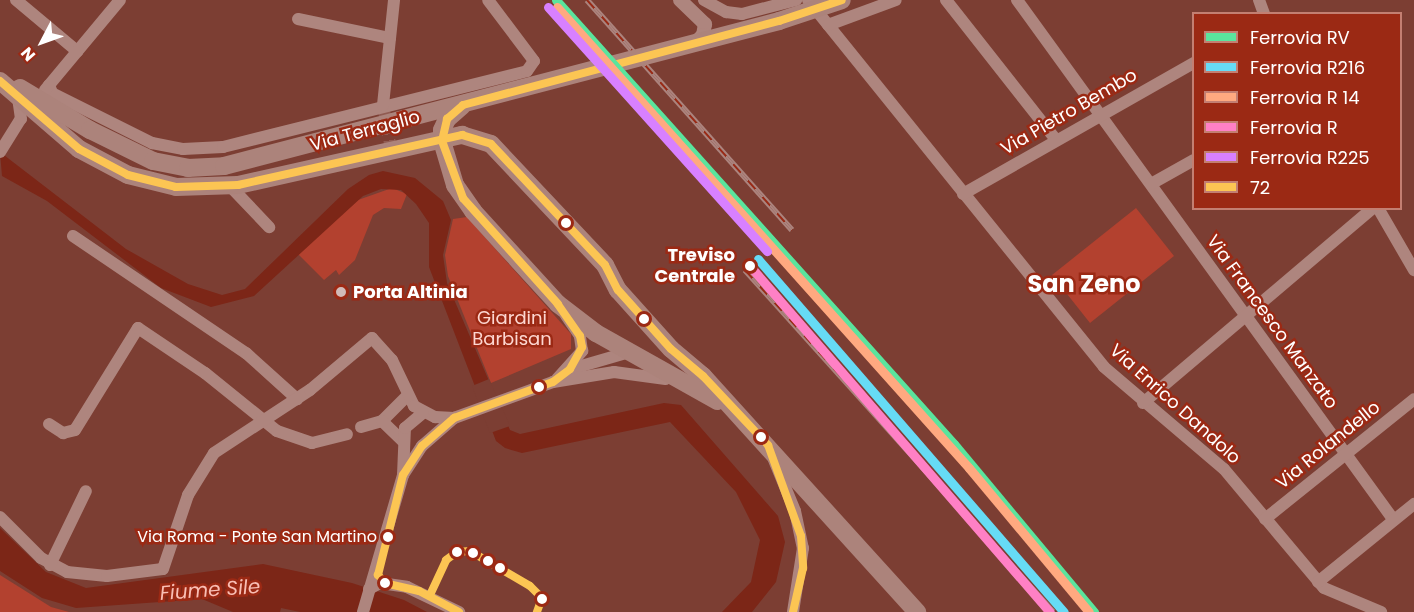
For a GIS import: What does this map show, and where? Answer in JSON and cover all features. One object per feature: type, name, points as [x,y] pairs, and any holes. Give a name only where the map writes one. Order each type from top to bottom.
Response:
[{"type":"main road","name":"Via Terraglio","points":[[0,79],[46,93],[66,116],[90,121],[153,161],[206,168],[463,105],[694,44],[842,0]]},
{"type":"main road","points":[[0,79],[70,143],[128,175],[176,187],[230,186],[462,135],[483,139],[501,151],[605,265],[618,290],[671,349],[703,376],[768,445],[917,612]]},
{"type":"main road","points":[[463,105],[447,119],[442,130],[442,141],[455,185],[473,211],[558,304],[596,333],[636,353],[741,417]]},
{"type":"street","points":[[16,0],[77,51]]},
{"type":"street","points":[[46,93],[77,51],[120,0]]},
{"type":"street","points":[[383,105],[394,0]]},
{"type":"street","points":[[46,93],[52,93],[90,121],[152,143],[201,149],[257,140],[383,105],[527,71],[534,61],[488,0]]},
{"type":"street","points":[[680,0],[705,24],[703,35],[694,44]]},
{"type":"street","points":[[704,0],[726,12],[742,14],[796,0]]},
{"type":"street","name":"Via Enrico Dandolo","points":[[808,0],[1104,368],[1143,403],[1212,458],[1318,582],[1381,612]]},
{"type":"street","points":[[828,25],[896,0]]},
{"type":"street","points":[[946,0],[1056,140]]},
{"type":"street","name":"Via Francesco Manzato","points":[[1017,0],[1393,519]]},
{"type":"street","points":[[298,19],[390,38]]},
{"type":"street","name":"Via Pietro Bembo","points":[[963,194],[1192,64]]},
{"type":"street","points":[[1,151],[21,119],[16,95]]},
{"type":"street","points":[[1151,184],[1192,161]]},
{"type":"street","points":[[230,186],[269,227]]},
{"type":"street","points":[[1143,403],[1371,210]]},
{"type":"street","points":[[1379,210],[1414,270]]},
{"type":"street","points":[[73,236],[200,320],[265,370],[297,399]]},
{"type":"street","points":[[554,382],[570,369],[581,354],[582,342],[558,304]]},
{"type":"street","points":[[49,424],[63,433],[75,430],[138,328],[205,373],[277,431],[312,443],[347,434]]},
{"type":"street","points":[[0,517],[50,565],[67,572],[107,576],[163,569],[188,495],[214,453],[297,399],[372,338],[392,360],[407,396],[423,413],[454,418]]},
{"type":"street","points":[[570,369],[616,353],[636,353]]},
{"type":"street","points":[[403,475],[422,446],[454,418],[554,382],[603,372],[639,372],[669,380],[722,404]]},
{"type":"street","points":[[362,427],[381,421],[407,396]]},
{"type":"street","name":"Via Rolandello","points":[[1265,519],[1414,399]]},
{"type":"street","points":[[363,612],[376,579],[403,475],[402,440],[409,423],[423,413]]},
{"type":"street","points":[[381,421],[402,440]]},
{"type":"street","points":[[768,445],[801,536],[803,568],[793,612]]},
{"type":"street","points":[[50,565],[86,492]]},
{"type":"street","points":[[1318,582],[1414,504]]},
{"type":"street","points":[[376,579],[419,591],[459,612]]},
{"type":"green space","points":[[392,188],[407,194],[401,209],[384,208],[373,215],[355,260],[339,275],[336,270],[324,280],[298,254],[358,200]]},
{"type":"green space","points":[[1136,208],[1174,256],[1090,323],[1052,275]]},
{"type":"green space","name":"Giardini Barbisan","points":[[467,217],[571,334],[571,349],[491,383],[448,276],[445,255],[453,219]]},
{"type":"green space","points":[[0,575],[51,607],[69,612],[0,612]]},
{"type":"green space","points":[[333,582],[356,590],[353,606],[331,596]]},
{"type":"water","points":[[0,152],[126,249],[188,284],[222,295],[245,289],[348,189],[369,175],[383,171],[415,178],[443,201],[451,220],[443,255],[447,283],[510,430],[520,434],[664,403],[681,405],[778,516],[785,542],[776,582],[752,612],[722,612],[751,582],[760,540],[736,492],[670,422],[522,453],[505,448],[496,441],[429,267],[429,223],[416,204],[401,190],[381,189],[363,196],[254,296],[211,307],[161,288],[47,201],[2,176]]},
{"type":"water","name":"Fiume Sile","points":[[0,528],[46,572],[86,588],[263,564],[352,583],[404,600],[427,612],[300,612],[281,608],[280,612],[233,612],[202,599],[76,608],[42,598],[0,571]]},
{"type":"pier","points":[[489,379],[510,426],[490,433],[472,386]]},
{"type":"tunnel","points":[[383,105],[391,149]]},
{"type":"railway","points":[[587,0],[792,230]]},
{"type":"railway","points":[[745,270],[1053,612]]},
{"type":"rail line","name":"RV","points":[[556,0],[954,444],[1094,612]]},
{"type":"rail line","name":"R225","points":[[548,7],[767,251]]},
{"type":"rail line","name":"R216","points":[[758,259],[1064,612]]},
{"type":"rail line","name":"R","points":[[750,266],[1050,612]]},
{"type":"transit line","name":"72","points":[[459,612],[419,591],[385,583],[378,575],[403,475],[422,446],[454,418],[553,382],[570,369],[582,347],[580,336],[558,304],[463,198],[442,141],[447,119],[463,105],[779,21],[842,0]]},
{"type":"transit line","points":[[557,7],[969,468],[1089,612]]},
{"type":"transit line","name":"72","points":[[0,81],[79,149],[128,175],[176,187],[238,185],[462,135],[491,144],[605,265],[618,290],[671,349],[703,376],[768,445],[801,536],[803,568],[793,612]]},
{"type":"transit line","name":"72","points":[[430,595],[446,560],[457,552],[470,551],[530,586],[542,598],[537,612]]},
{"type":"place","name":"Treviso Centrale","points":[[750,266]]},
{"type":"place","name":"Porta Altinia","points":[[341,292]]},
{"type":"place","name":"Via Roma - Ponte San Martino","points":[[388,537]]},
{"type":"district","name":"San Zeno","points":[[1084,284]]}]
